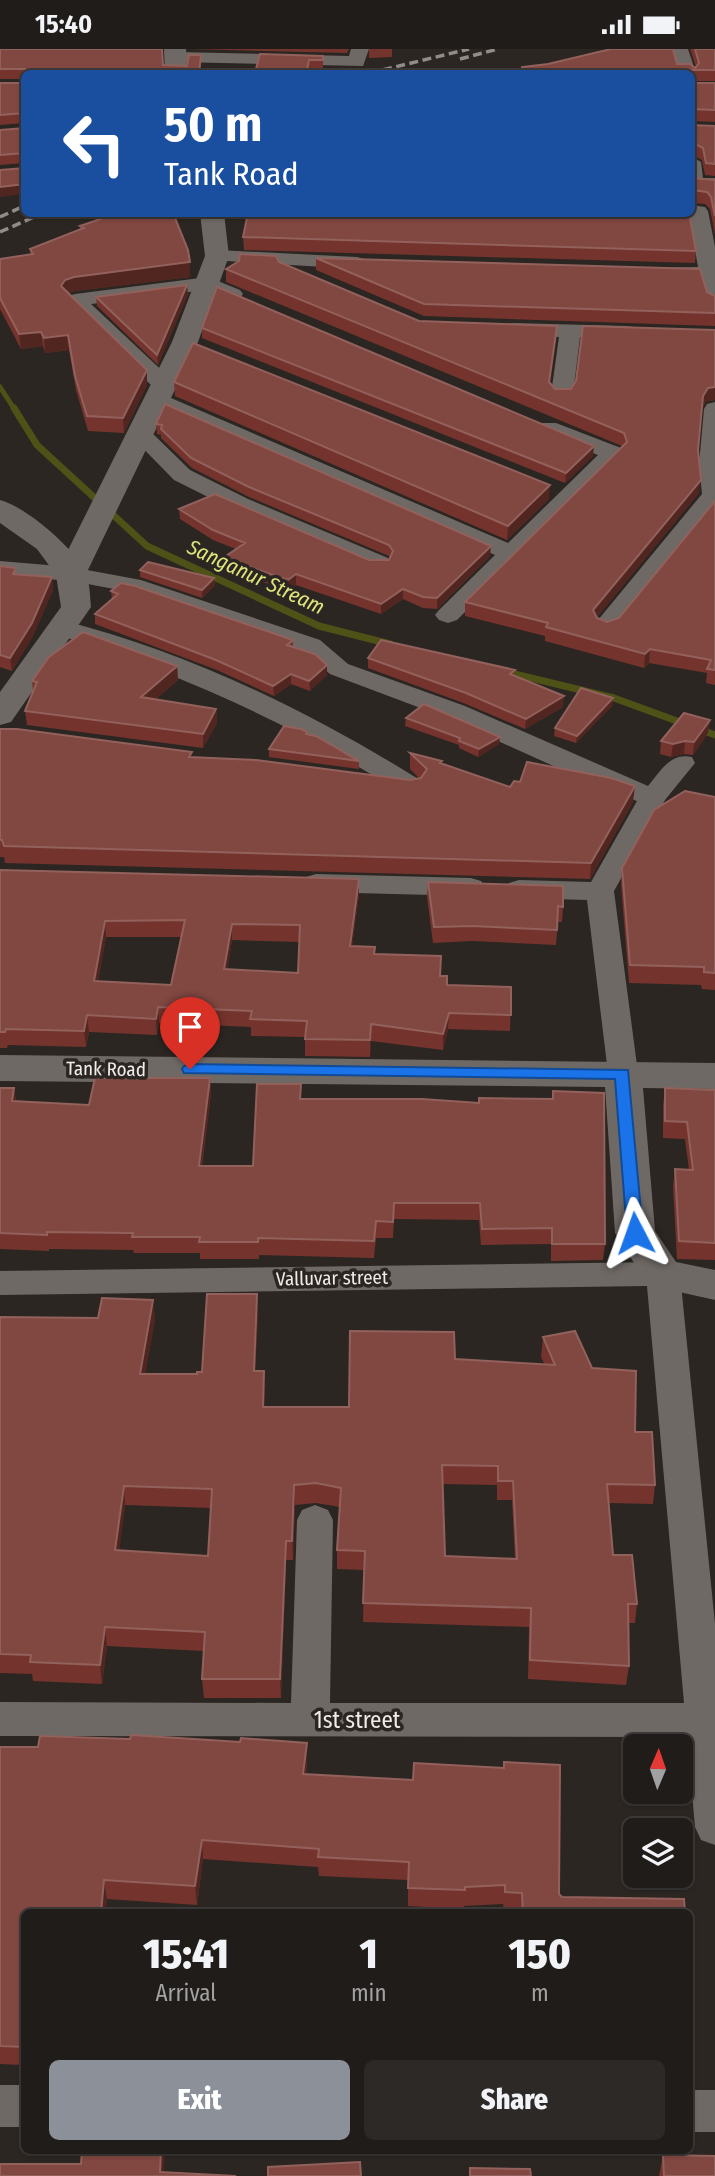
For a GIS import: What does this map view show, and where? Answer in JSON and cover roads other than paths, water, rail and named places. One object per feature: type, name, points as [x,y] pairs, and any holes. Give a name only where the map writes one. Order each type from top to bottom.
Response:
[{"type":"main road","points":[[71,575],[185,342],[217,256],[212,217]]},
{"type":"main road","points":[[0,509],[47,543],[71,575],[76,607],[5,716]]},
{"type":"main road","name":"Tank Road","points":[[0,1067],[715,1076]]},
{"type":"main road","points":[[623,1073],[635,1233],[663,1274],[715,1285]]},
{"type":"street","points":[[176,60],[357,62],[360,49]]},
{"type":"street","points":[[679,49],[686,70]]},
{"type":"street","points":[[695,183],[715,184]]},
{"type":"street","points":[[695,211],[713,273],[715,300]]},
{"type":"street","points":[[217,256],[378,264]]},
{"type":"street","points":[[267,260],[324,283]]},
{"type":"street","points":[[641,271],[713,273]]},
{"type":"street","points":[[255,304],[208,283],[75,300],[160,391],[510,553]]},
{"type":"street","points":[[488,328],[649,333]]},
{"type":"street","points":[[562,394],[570,331]]},
{"type":"street","points":[[185,342],[210,351]]},
{"type":"street","points":[[607,625],[715,495],[715,409]]},
{"type":"street","points":[[448,615],[612,453],[522,417]]},
{"type":"street","points":[[140,433],[182,475],[240,504],[379,563]]},
{"type":"street","points":[[543,485],[569,496]]},
{"type":"street","points":[[0,568],[71,575],[141,587],[311,645],[339,669],[456,712],[610,781],[653,797]]},
{"type":"street","points":[[61,628],[140,652],[253,701],[369,759],[410,786],[355,779]]},
{"type":"street","points":[[623,1073],[600,891],[653,797],[682,762]]},
{"type":"street","points":[[293,882],[600,891]]},
{"type":"street","points":[[663,1274],[709,1720],[715,1827]]},
{"type":"street","name":"Valluvar street","points":[[0,1283],[663,1274]]},
{"type":"street","points":[[310,1720],[315,1520]]},
{"type":"street","name":"1st street","points":[[0,1719],[709,1720]]},
{"type":"street","points":[[0,2106],[21,2106]]},
{"type":"street","points":[[693,2111],[715,2111]]},
{"type":"waterway","points":[[0,387],[15,410]]},
{"type":"waterway","name":"Sanganur Stream","points":[[14,408],[37,445],[147,546],[319,626],[390,644]]},
{"type":"waterway","name":"Sanganur Stream","points":[[502,671],[614,698],[715,735]]},
{"type":"railway","points":[[382,70],[469,49]]},
{"type":"railway","points":[[460,59],[498,49]]},
{"type":"railway","points":[[0,217],[21,207]]},
{"type":"railway","points":[[0,232],[34,217]]}]
